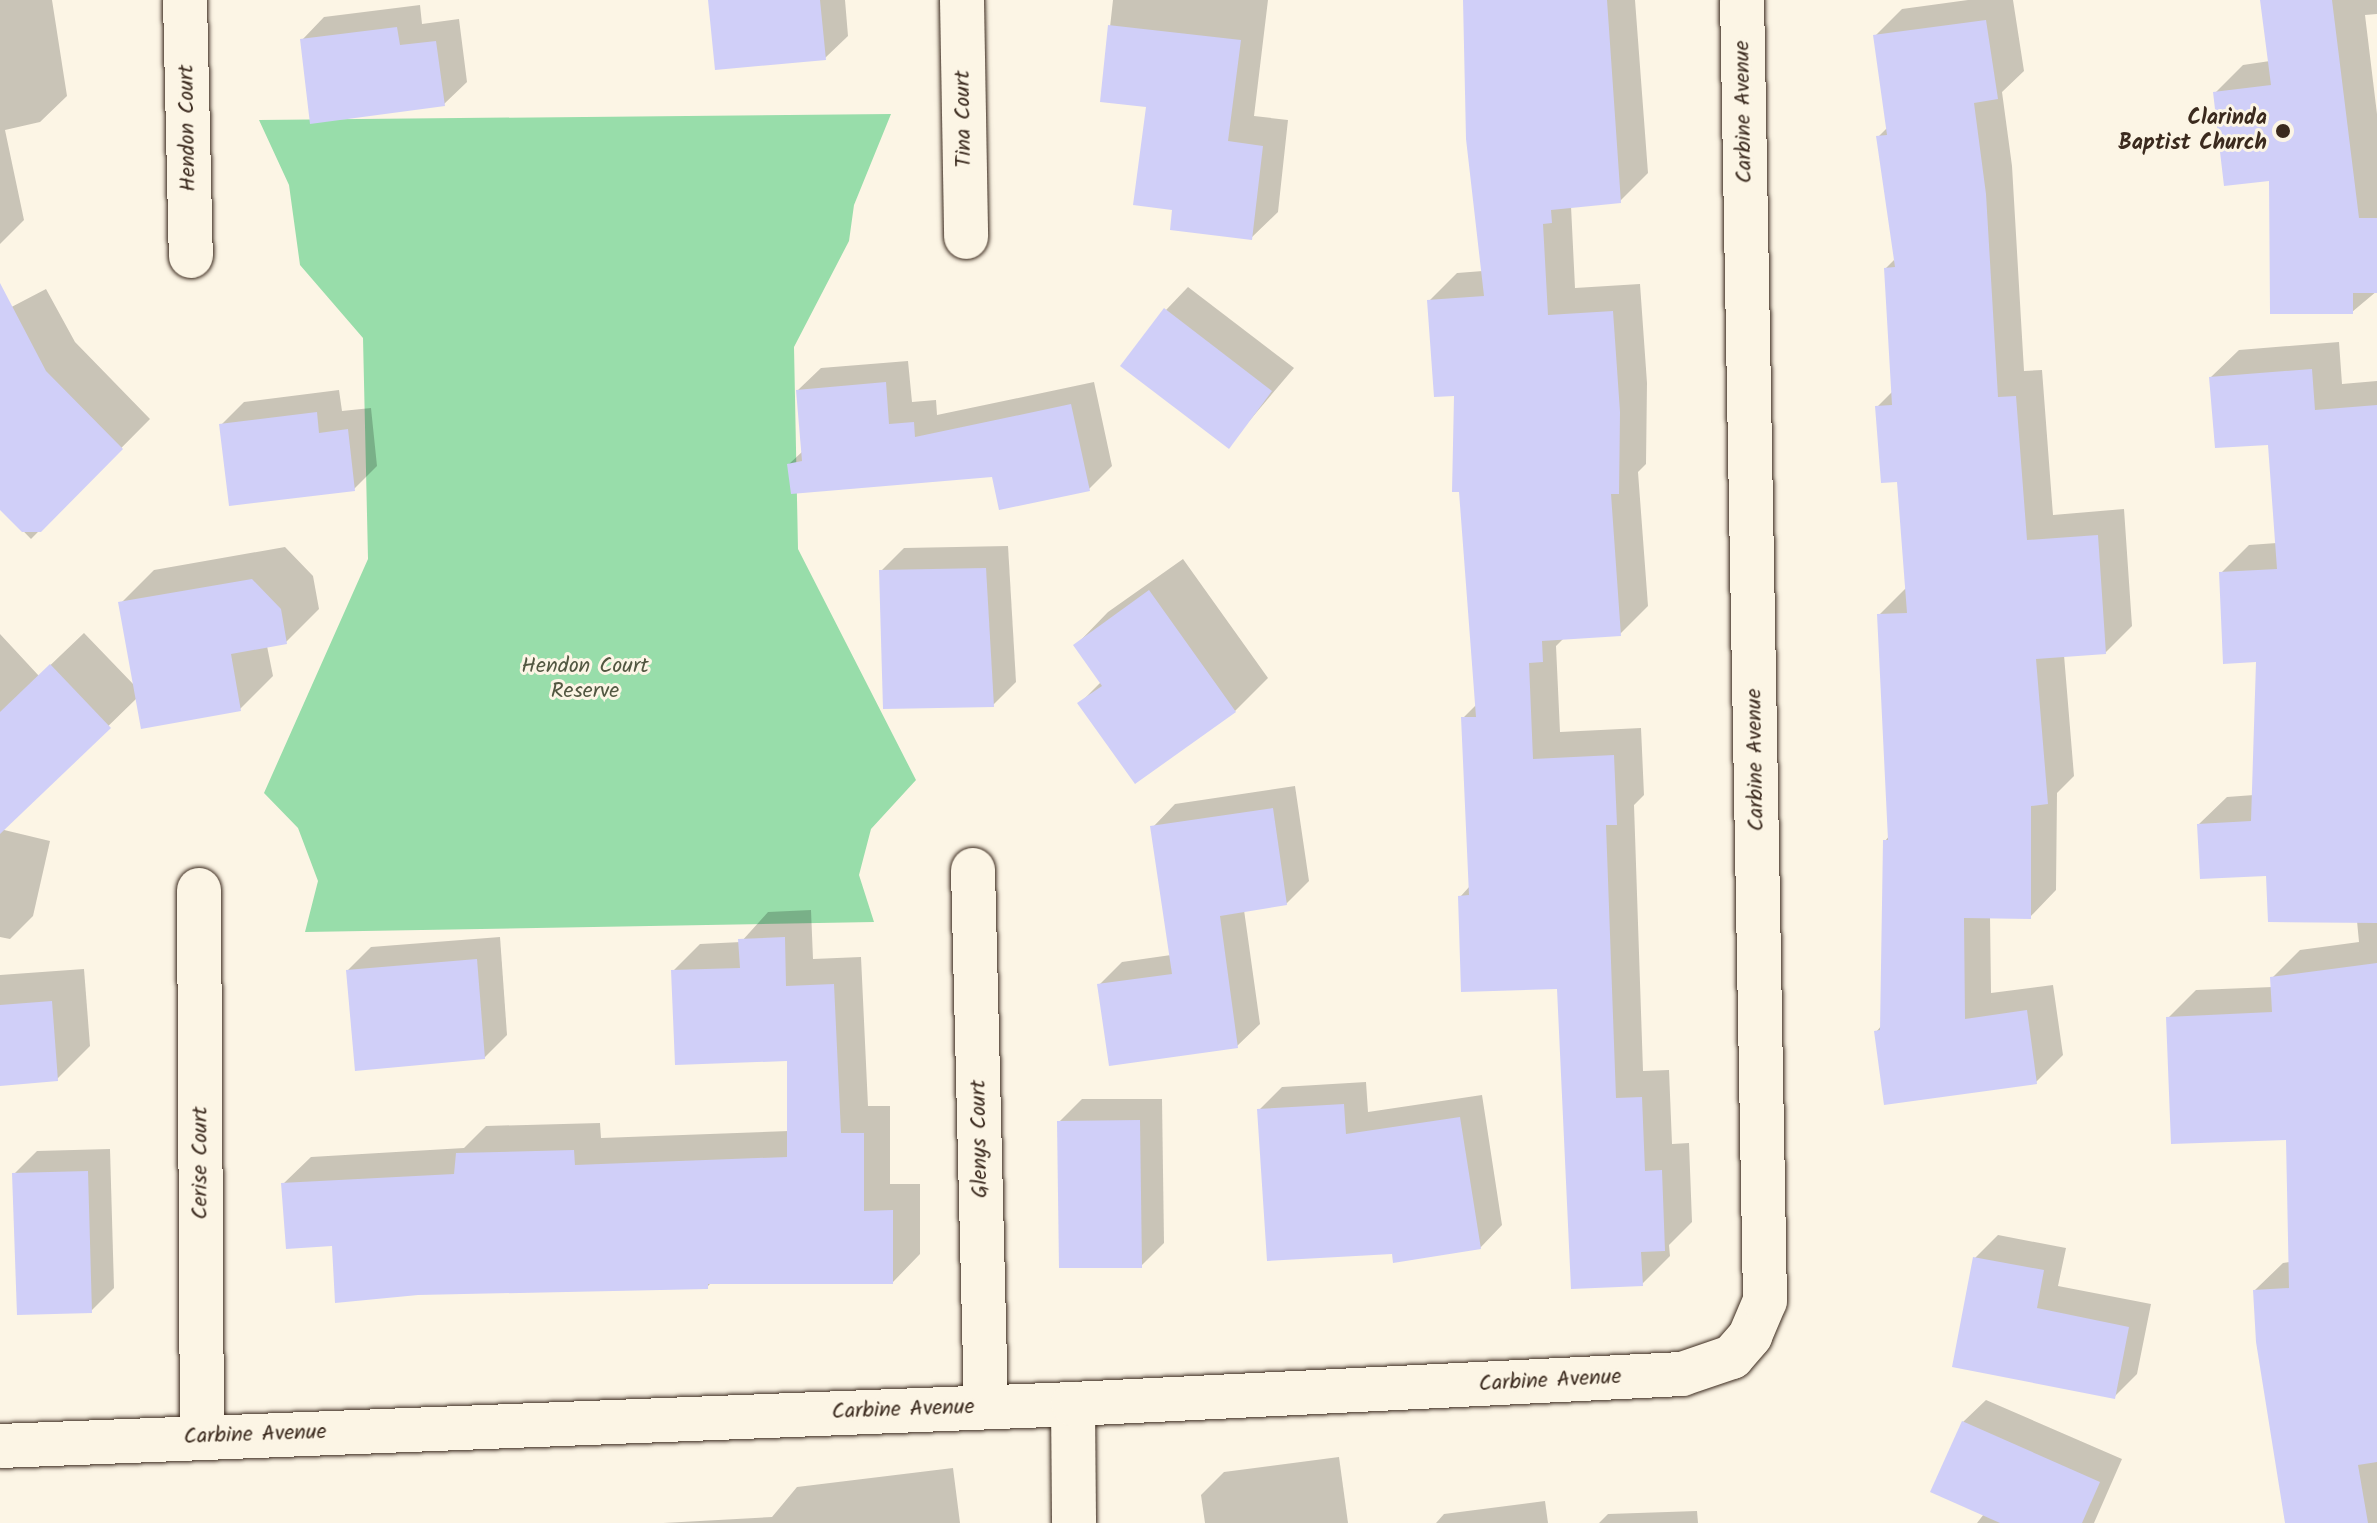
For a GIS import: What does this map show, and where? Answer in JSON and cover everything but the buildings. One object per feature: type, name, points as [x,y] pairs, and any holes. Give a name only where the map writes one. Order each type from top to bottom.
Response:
[{"type":"street","name":"Hendon Court","points":[[185,0],[191,256]]},
{"type":"street","name":"Tina Court","points":[[962,0],[966,237]]},
{"type":"street","name":"Carbine Avenue","points":[[0,1446],[1073,1404],[1682,1374],[1732,1357],[1750,1336],[1765,1301],[1742,0]]},
{"type":"street","name":"Glenys Court","points":[[973,870],[986,1407]]},
{"type":"street","name":"Cerise Court","points":[[199,890],[202,1436]]},
{"type":"street","points":[[1073,1404],[1074,1523]]},
{"type":"green space","name":"Hendon Court Reserve","points":[[891,114],[854,205],[849,241],[794,347],[798,549],[916,780],[871,829],[859,875],[874,922],[305,932],[318,881],[298,828],[264,793],[368,559],[363,338],[300,265],[289,185],[259,120]]},
{"type":"place","name":"Clarinda Baptist Church","points":[[2283,131]]}]
